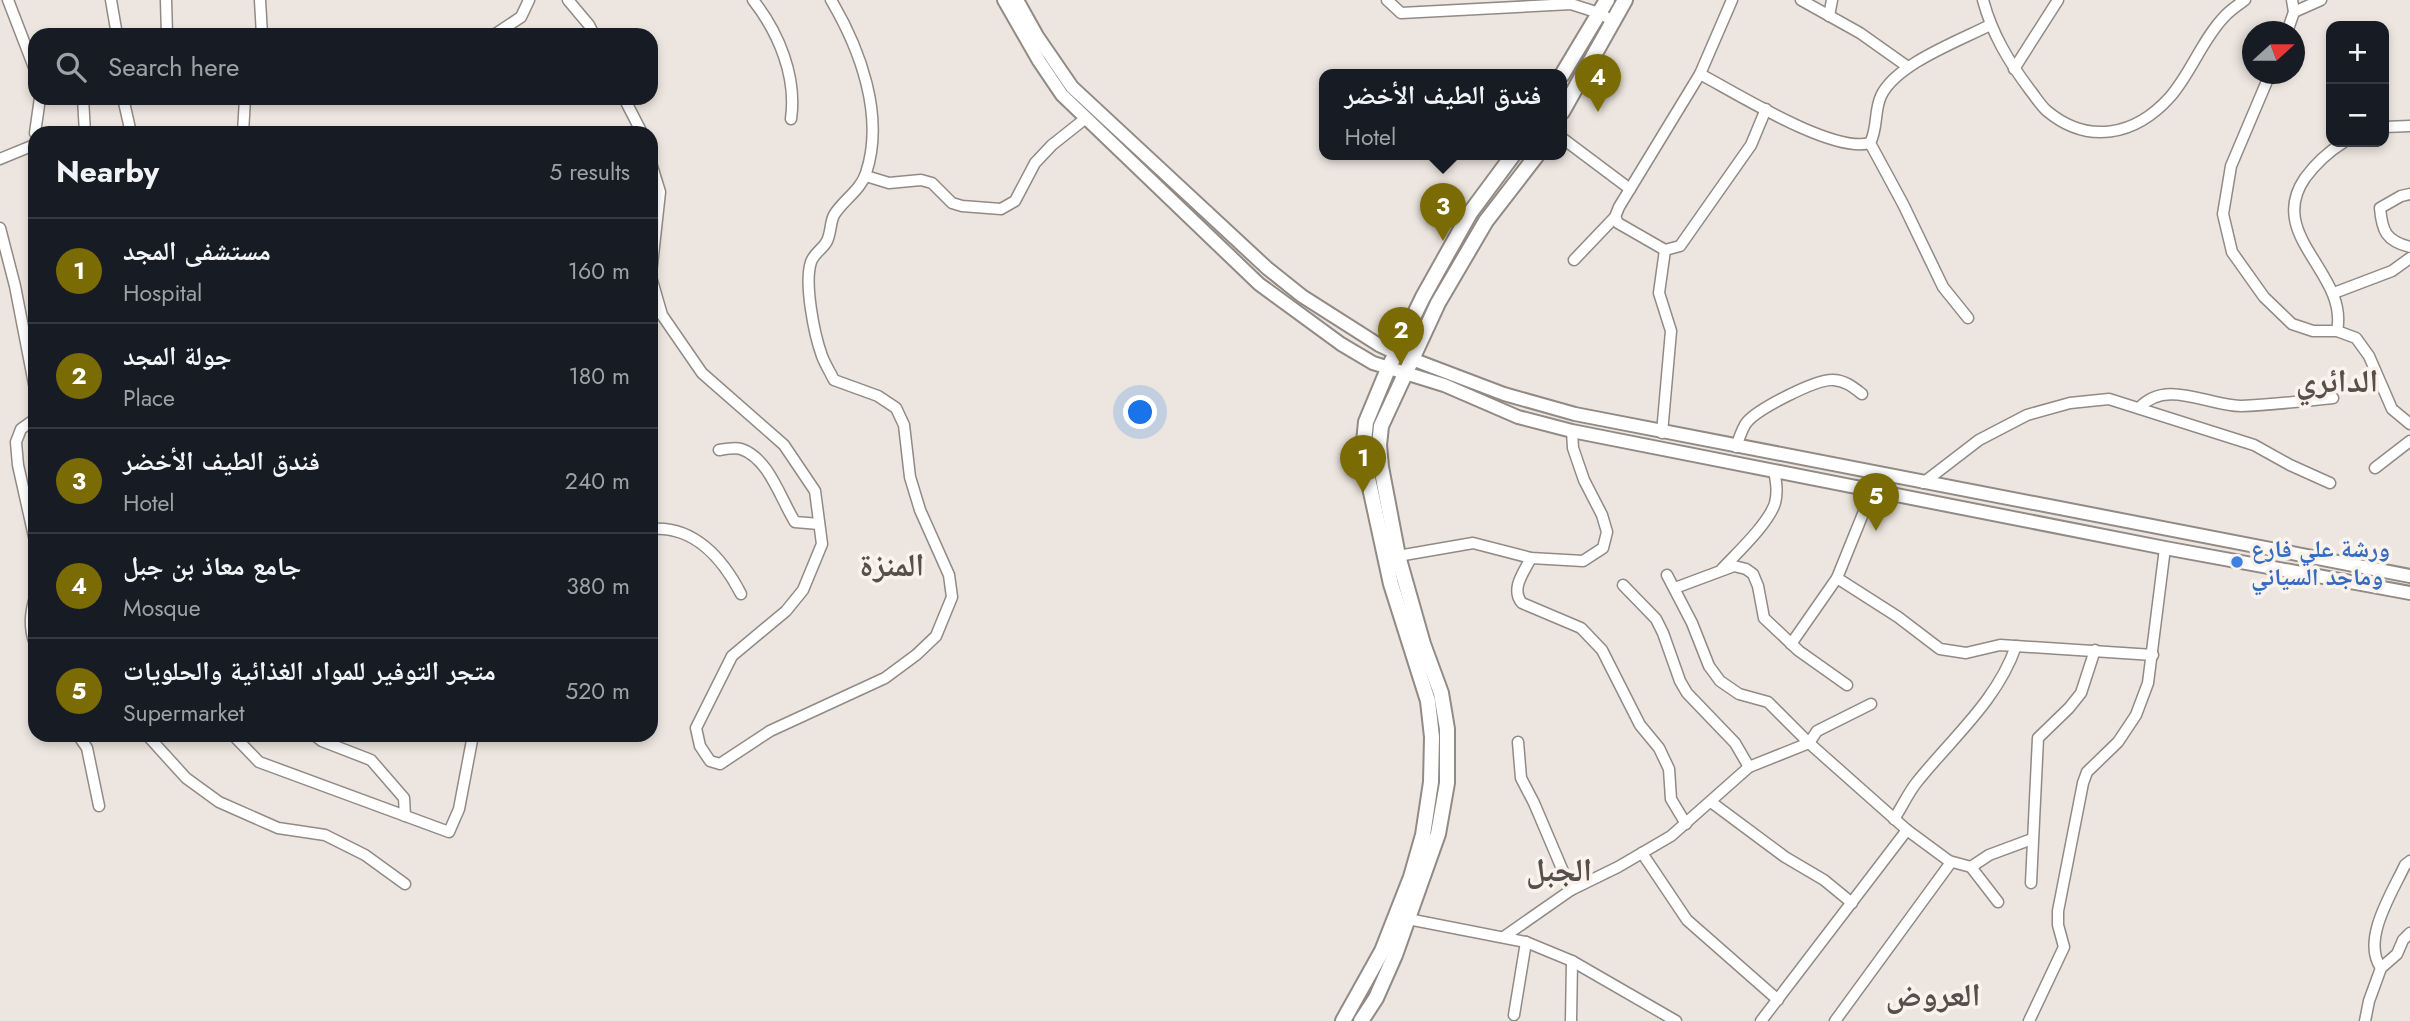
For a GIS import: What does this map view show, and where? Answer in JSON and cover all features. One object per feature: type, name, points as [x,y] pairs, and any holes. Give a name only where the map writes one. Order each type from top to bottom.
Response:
[{"type":"main road","points":[[1004,0],[1062,95],[1259,284],[1341,344],[1373,363],[1549,426],[2165,548],[2410,593]]},
{"type":"main road","points":[[1017,0],[1037,36],[1072,87],[1182,190],[1301,296],[1379,345],[1403,356],[1504,394],[1553,409],[1662,433],[2410,576]]},
{"type":"main road","points":[[1567,103],[1625,0]]},
{"type":"main road","points":[[1566,69],[1603,6]]},
{"type":"main road","points":[[1361,1021],[1377,998],[1408,919],[1438,834],[1447,783],[1447,729],[1441,693],[1423,644],[1398,556],[1381,467],[1381,426],[1404,373],[1403,356],[1423,297],[1470,213],[1509,160]]},
{"type":"main road","points":[[1343,1021],[1382,951],[1411,877],[1423,835],[1431,782],[1432,737],[1428,701],[1391,584],[1366,469],[1366,422],[1388,369],[1403,356],[1486,221],[1533,160]]},
{"type":"main road","points":[[1173,201],[1182,190]]},
{"type":"main road","points":[[1549,426],[1553,409]]},
{"type":"main road","points":[[1936,502],[1939,486]]},
{"type":"main road","points":[[2280,569],[2282,552]]},
{"type":"street","points":[[8,0],[28,52]]},
{"type":"street","points":[[111,0],[116,28]]},
{"type":"street","points":[[166,0],[167,28]]},
{"type":"street","points":[[260,0],[261,28]]},
{"type":"street","points":[[504,28],[521,17],[529,0]]},
{"type":"street","points":[[568,0],[590,28]]},
{"type":"street","points":[[753,0],[763,12],[783,52],[790,78],[791,119]]},
{"type":"street","points":[[658,301],[662,315],[702,373],[784,445],[815,491],[822,544],[803,590],[786,611],[732,656],[696,728],[700,747],[710,761],[720,764],[770,731],[886,678],[936,636],[952,597],[949,575],[920,510],[910,477],[904,425],[896,408],[878,396],[834,380],[822,356],[814,321],[808,280],[811,260],[827,241],[834,216],[866,176],[872,128],[861,65],[850,35],[831,0]]},
{"type":"street","points":[[1387,0],[1401,13],[1571,5],[1603,6],[1613,21]]},
{"type":"street","points":[[1574,260],[1615,217],[1700,74],[1732,0]]},
{"type":"street","points":[[1801,0],[1860,33],[1908,67]]},
{"type":"street","points":[[1829,16],[1832,0]]},
{"type":"street","points":[[1983,0],[1990,25],[2014,69],[2046,110],[2075,128],[2099,134],[2123,130],[2146,117],[2169,97],[2224,17],[2245,0]]},
{"type":"street","points":[[2014,69],[2058,0]]},
{"type":"street","points":[[2291,21],[2294,12],[2292,0]]},
{"type":"street","points":[[2294,12],[2321,0]]},
{"type":"street","points":[[1700,74],[1819,136],[1863,145],[1870,143],[1875,134],[1875,116],[1889,82],[1908,67],[1990,25]]},
{"type":"street","points":[[2266,84],[2231,166],[2223,214],[2232,252],[2264,297],[2292,324],[2313,331],[2337,331],[2356,338],[2369,356],[2392,409],[2410,424]]},
{"type":"street","points":[[36,126],[39,105]]},
{"type":"street","points":[[83,105],[85,126]]},
{"type":"street","points":[[125,105],[130,126]]},
{"type":"street","points":[[243,126],[245,105]]},
{"type":"street","points":[[628,105],[638,126]]},
{"type":"street","points":[[1615,217],[1618,223],[1665,250],[1680,246],[1751,145],[1766,108]]},
{"type":"street","points":[[866,176],[889,183],[921,180],[932,183],[952,202],[962,206],[1001,209],[1015,201],[1035,163],[1052,145],[1086,118]]},
{"type":"street","points":[[2389,127],[2410,126]]},
{"type":"street","points":[[1567,142],[1630,189]]},
{"type":"street","points":[[1870,143],[1943,287],[1968,318]]},
{"type":"street","points":[[0,159],[28,147]]},
{"type":"street","points":[[2335,147],[2312,168],[2296,191],[2293,212],[2297,230],[2334,293],[2340,316],[2337,331]]},
{"type":"street","points":[[658,186],[658,211]]},
{"type":"street","points":[[2410,194],[2380,208],[2382,229],[2397,244],[2410,247]]},
{"type":"street","points":[[0,228],[28,353]]},
{"type":"street","points":[[1662,433],[1671,331],[1659,293],[1665,250]]},
{"type":"street","points":[[2334,293],[2392,271],[2410,258]]},
{"type":"street","points":[[1736,447],[1746,422],[1762,410],[1818,382],[1830,379],[1846,382],[1862,394]]},
{"type":"street","points":[[2138,408],[2159,396],[2184,394],[2237,406],[2333,398]]},
{"type":"street","points":[[1923,483],[1979,440],[2027,415],[2070,403],[2109,400],[2254,445],[2330,483]]},
{"type":"street","points":[[28,424],[21,429],[16,442],[28,505]]},
{"type":"street","points":[[1398,556],[1472,543],[1531,558],[1583,561],[1602,548],[1607,533],[1573,448],[1572,431]]},
{"type":"street","points":[[2375,468],[2410,441]]},
{"type":"street","points":[[719,450],[740,448],[758,459],[780,491],[795,522],[819,524]]},
{"type":"street","points":[[1718,573],[1750,540],[1774,506],[1777,487],[1774,470]]},
{"type":"street","points":[[1791,644],[1837,578],[1873,489]]},
{"type":"street","points":[[658,529],[667,528],[702,543],[729,570],[741,594]]},
{"type":"street","points":[[2029,1021],[2064,947],[2058,925],[2058,911],[2083,783],[2087,772],[2118,742],[2136,715],[2148,683],[2165,548]]},
{"type":"street","points":[[1531,558],[1517,584],[1518,598],[1522,603],[1581,628],[1602,650],[1640,725],[1659,748],[1669,769],[1671,799],[1686,824]]},
{"type":"street","points":[[1675,589],[1734,566],[1746,569],[1753,574],[1758,586],[1763,618],[1791,644],[1847,685]]},
{"type":"street","points":[[1667,575],[1692,623],[1709,666],[1720,681],[1739,694],[1768,702],[1809,743],[1907,830],[1949,860],[1971,867],[1998,902]]},
{"type":"street","points":[[1837,578],[1898,617],[1940,649],[1966,653],[2000,645],[2153,655]]},
{"type":"street","points":[[1623,584],[1656,619],[1680,681],[1688,693],[1735,743],[1749,768]]},
{"type":"street","points":[[1894,819],[1915,784],[1968,725],[1998,683],[2008,668],[2016,646]]},
{"type":"street","points":[[2031,883],[2038,738],[2081,693],[2095,650]]},
{"type":"street","points":[[1505,936],[1571,890],[1671,836],[1749,768],[1809,743],[1817,731],[1871,704]]},
{"type":"street","points":[[83,742],[87,748],[99,806]]},
{"type":"street","points":[[153,742],[186,778],[219,802],[278,828],[325,835],[365,855],[405,884]]},
{"type":"street","points":[[240,742],[259,762],[449,832],[460,809],[472,742]]},
{"type":"street","points":[[325,742],[371,760],[404,798],[405,816]]},
{"type":"street","points":[[1518,742],[1521,778],[1571,890]]},
{"type":"street","points":[[1712,802],[1785,857],[1824,880],[1852,903]]},
{"type":"street","points":[[1761,1021],[1907,830]]},
{"type":"street","points":[[1971,867],[1989,855],[2032,839]]},
{"type":"street","points":[[1642,853],[1686,920],[1778,999]]},
{"type":"street","points":[[1835,1021],[1949,865],[1949,860]]},
{"type":"street","points":[[2381,968],[2372,950],[2376,930],[2405,865],[2410,861]]},
{"type":"street","points":[[1408,919],[1526,942],[1572,961],[1676,1021]]},
{"type":"street","points":[[2365,1021],[2369,1000],[2381,968],[2397,954],[2403,940],[2410,933]]},
{"type":"street","points":[[1514,1015],[1526,942]]},
{"type":"street","points":[[1571,1021],[1572,961]]},
{"type":"place","name":"جامع معاذ بن جبل","points":[[1598,112]]},
{"type":"place","name":"فندق الطيف الأخضر","points":[[1443,241]]},
{"type":"place","name":"جولة المجد","points":[[1401,365]]},
{"type":"place","name":"مستشفى المجد","points":[[1363,493]]},
{"type":"place","name":"متجر التوفير للمواد الغذائية والحلويات","points":[[1876,531]]},
{"type":"place","name":"ورشة علي فارع وماجد السياني","points":[[2237,562]]},
{"type":"district","name":"الدائري","points":[[2337,381]]},
{"type":"district","name":"المنزة","points":[[892,565]]},
{"type":"district","name":"الجبل","points":[[1559,870]]},
{"type":"district","name":"العروض","points":[[1933,995]]}]
